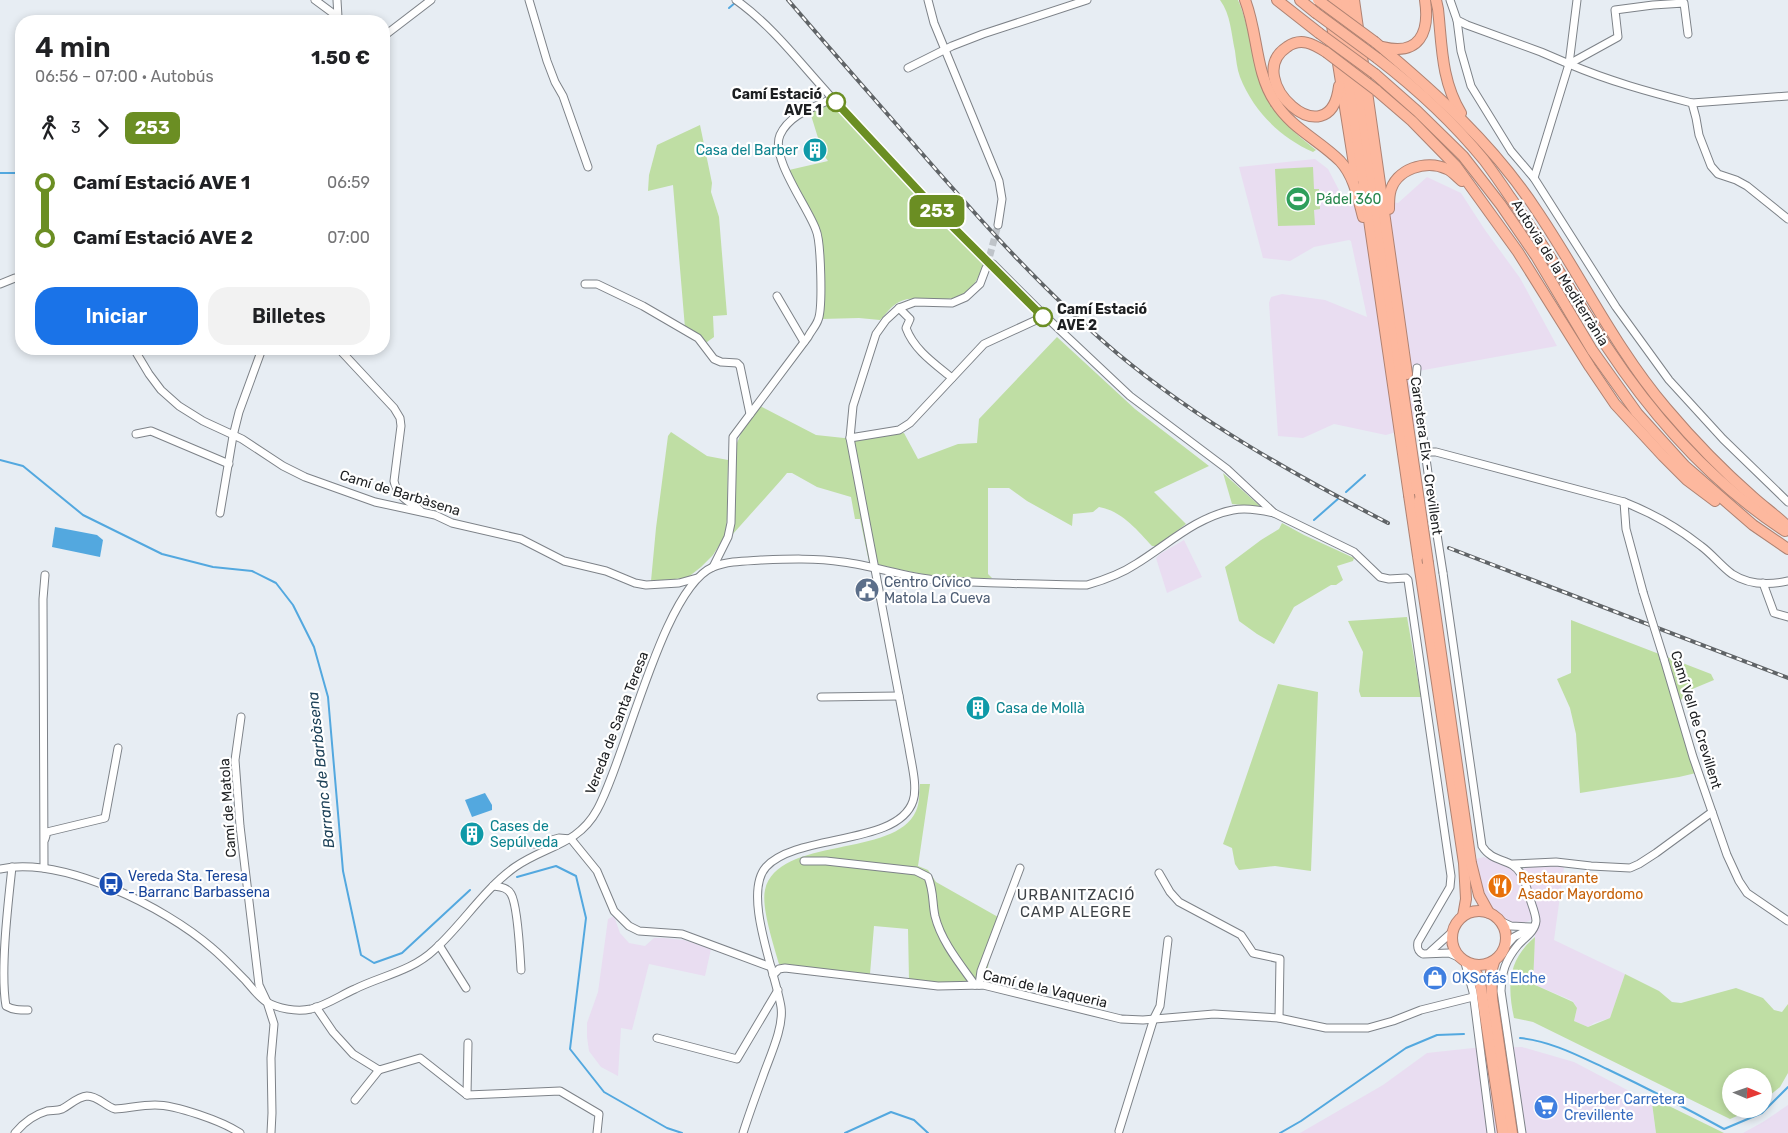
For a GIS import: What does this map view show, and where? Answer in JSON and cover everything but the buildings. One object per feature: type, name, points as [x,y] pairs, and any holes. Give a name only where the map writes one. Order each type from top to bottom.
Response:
[{"type":"highway","points":[[1245,0],[1264,80],[1274,102],[1296,126],[1340,162],[1349,174],[1357,193],[1364,222]]},
{"type":"highway","name":"Autovia de la Mediterrània","points":[[1277,0],[1375,74],[1418,111],[1463,156],[1502,205],[1536,256],[1592,350],[1637,413],[1685,466],[1752,525],[1788,550]]},
{"type":"highway","name":"Autovia de la Mediterrània","points":[[1300,0],[1397,74],[1449,121],[1485,161],[1534,230],[1626,374],[1674,434],[1726,486],[1788,533]]},
{"type":"highway","points":[[1318,0],[1378,44],[1437,94],[1468,124],[1497,157],[1537,210],[1622,349],[1665,407],[1715,462],[1788,526]]},
{"type":"highway","points":[[1328,0],[1364,222],[1388,353]]},
{"type":"highway","name":"Carretera Elx - Crevillent","points":[[1337,0],[1464,864],[1466,900],[1463,916]]},
{"type":"highway","name":"Carretera Elx - Crevillent","points":[[1346,0],[1472,863],[1479,895],[1489,913]]},
{"type":"highway","points":[[1354,0],[1396,287],[1405,358],[1417,487]]},
{"type":"highway","points":[[1378,44],[1395,50],[1414,45],[1421,39],[1426,26],[1425,0]]},
{"type":"highway","points":[[1436,0],[1444,72],[1450,91],[1468,124]]},
{"type":"highway","points":[[1337,63],[1337,96],[1330,110],[1315,117],[1306,116],[1290,106],[1278,88],[1274,76],[1274,65],[1279,55],[1286,48],[1295,42],[1312,44],[1326,52],[1376,90],[1412,121],[1456,166],[1518,252],[1590,367],[1621,411],[1688,480],[1725,508],[1752,525]]},
{"type":"highway","points":[[1396,287],[1389,218],[1390,193],[1395,182],[1405,172],[1418,166],[1433,164],[1448,169],[1474,191]]},
{"type":"highway","points":[[1465,962],[1486,965],[1494,962],[1501,955],[1505,947],[1504,928],[1500,921],[1489,913],[1474,911],[1460,918],[1452,932],[1452,946],[1465,962],[1478,976],[1503,1133]]},
{"type":"highway","points":[[1494,962],[1491,972],[1491,991],[1512,1133]]},
{"type":"street","points":[[314,0],[333,15]]},
{"type":"street","points":[[336,0],[338,15]]},
{"type":"street","points":[[390,31],[431,0]]},
{"type":"street","points":[[529,0],[547,61],[588,167]]},
{"type":"street","points":[[736,0],[763,21],[834,98]]},
{"type":"street","points":[[740,0],[772,27],[834,98],[989,263],[1130,396],[1227,469],[1271,513],[1354,552],[1380,576],[1389,579],[1406,578],[1408,580],[1451,876],[1450,887],[1418,942],[1417,948],[1419,952],[1426,954],[1449,953],[1465,962],[1473,997],[1492,1133]]},
{"type":"street","points":[[928,0],[934,23],[999,181],[1002,199],[998,225]]},
{"type":"street","points":[[908,68],[982,34],[1086,0]]},
{"type":"street","points":[[1450,0],[1457,20],[1460,51],[1471,86],[1511,151],[1534,178],[1616,306],[1669,380],[1723,440],[1788,502]]},
{"type":"street","points":[[1534,178],[1569,64],[1577,0]]},
{"type":"street","points":[[1569,64],[1618,37],[1615,10],[1653,2],[1684,3],[1688,34]]},
{"type":"street","points":[[1457,20],[1600,77],[1626,86],[1692,103],[1788,96]]},
{"type":"street","points":[[713,567],[728,537],[733,437],[819,319],[817,232],[787,175],[780,153],[779,140],[782,132],[788,125],[821,98],[823,88]]},
{"type":"street","points":[[813,106],[834,98]]},
{"type":"street","points":[[1692,103],[1699,135],[1711,166],[1718,174],[1747,186],[1788,219]]},
{"type":"street","points":[[743,1133],[778,1032],[782,1010],[757,907],[757,887],[765,868],[788,853],[882,828],[908,812],[914,800],[914,782],[899,696],[850,438],[853,406],[876,334],[886,320],[899,308],[915,302],[952,303],[966,297],[980,284],[989,263]]},
{"type":"street","points":[[0,284],[15,278]]},
{"type":"street","points":[[585,284],[597,284],[643,306],[698,338],[714,359],[721,362],[736,363],[740,366],[750,414]]},
{"type":"street","points":[[777,296],[804,342]]},
{"type":"street","points":[[899,308],[910,320],[906,328],[908,335],[922,354],[952,378]]},
{"type":"street","points":[[850,438],[899,430],[910,423],[984,344],[1044,316]]},
{"type":"street","name":"Camí de Barbàsena","points":[[138,355],[160,390],[179,406],[255,446],[283,466],[305,477],[375,502],[521,539],[564,561],[606,572],[635,583],[646,585],[679,583],[697,578]]},
{"type":"street","points":[[220,514],[239,412],[260,355]]},
{"type":"street","points":[[345,355],[394,408],[400,418],[401,426],[394,481],[402,497],[424,513]]},
{"type":"street","points":[[1417,368],[1416,380],[1433,509],[1482,846],[1486,853],[1494,858],[1513,864],[1556,862],[1630,868],[1640,864],[1712,812]]},
{"type":"street","points":[[136,434],[151,431],[228,464]]},
{"type":"street","points":[[1425,452],[1436,452],[1624,502],[1652,514],[1671,525],[1701,546],[1732,574],[1751,582],[1773,585],[1788,582]]},
{"type":"street","name":"Camí Vell de Crevillent","points":[[1624,502],[1626,529],[1643,592],[1693,757],[1728,855],[1747,893],[1788,921]]},
{"type":"street","name":"Vereda de Santa Teresa","points":[[0,869],[12,866],[44,868],[94,881],[134,898],[175,921],[209,945],[267,1002],[281,1008],[296,1010],[316,1007],[418,962],[439,946],[493,886],[513,868],[571,839],[580,832],[597,812],[670,622],[686,591],[697,578],[713,567],[737,562],[810,559],[840,561],[917,578],[941,581],[1087,585],[1104,580],[1134,565],[1212,516],[1234,509],[1271,513]]},
{"type":"street","points":[[44,868],[43,599],[45,575]]},
{"type":"street","points":[[1763,583],[1769,604],[1774,613],[1788,617]]},
{"type":"street","points":[[821,697],[899,696]]},
{"type":"street","name":"Camí de Matola","points":[[241,717],[235,760],[240,826],[259,985],[274,1024],[271,1133]]},
{"type":"street","points":[[44,841],[47,832],[106,818],[118,748]]},
{"type":"street","points":[[508,843],[537,844],[559,838],[571,839],[596,871],[614,911],[629,926],[639,931],[682,934],[771,967]]},
{"type":"street","points":[[804,861],[826,861],[916,871],[928,877],[933,890],[936,916],[944,938],[977,985]]},
{"type":"street","points":[[1513,864],[1525,882],[1536,920],[1532,931],[1511,955],[1502,975],[1501,991],[1522,1133]]},
{"type":"street","points":[[12,866],[3,963],[4,1000],[6,1006],[10,1008],[28,1010]]},
{"type":"street","points":[[977,985],[1020,868]]},
{"type":"street","points":[[1159,873],[1170,892],[1179,902],[1241,935],[1253,953],[1280,959],[1279,1018]]},
{"type":"street","points":[[493,886],[506,888],[511,895],[519,943],[521,970]]},
{"type":"street","points":[[1500,921],[1511,926],[1534,926]]},
{"type":"street","points":[[1505,947],[1514,937],[1534,926]]},
{"type":"street","points":[[1426,954],[1435,949],[1452,932]]},
{"type":"street","points":[[1119,1130],[1154,1018],[1160,1006],[1168,940]]},
{"type":"street","points":[[439,946],[466,988]]},
{"type":"street","name":"Camí de la Vaqueria","points":[[774,975],[779,968],[785,968],[938,986],[977,985],[1121,1019],[1214,1014],[1279,1018],[1326,1028],[1368,1028],[1421,1010],[1473,997]]},
{"type":"street","points":[[656,1038],[737,1059],[778,990]]},
{"type":"street","points":[[316,1007],[333,1032],[353,1054],[379,1070]]},
{"type":"street","points":[[467,1095],[468,1043]]},
{"type":"street","points":[[355,1100],[379,1070],[420,1058],[467,1095],[560,1091],[599,1114],[597,1133]]},
{"type":"street","points":[[1502,1064],[1522,1133]]},
{"type":"street","points":[[15,1133],[32,1116],[48,1110],[63,1108],[71,1102],[87,1096],[98,1099],[115,1109],[154,1105],[174,1107],[215,1121],[240,1133]]},
{"type":"street","points":[[1498,1100],[1498,1133]]},
{"type":"shaded area","points":[[1315,159],[1328,169],[1341,194],[1398,203],[1427,177],[1461,193],[1520,278],[1557,346],[1413,372],[1417,426],[1386,435],[1334,424],[1303,438],[1278,436],[1269,303],[1271,297],[1282,294],[1325,300],[1367,317],[1351,241],[1314,247],[1290,261],[1263,258],[1239,167]]},
{"type":"shaded area","points":[[1184,540],[1202,577],[1167,593],[1156,558]]},
{"type":"shaded area","points":[[1484,857],[1515,870],[1527,868],[1535,864],[1564,867],[1554,940],[1625,974],[1610,1018],[1588,1027],[1574,1021],[1577,1008],[1573,1001],[1533,984],[1537,917],[1518,926],[1506,920],[1487,904],[1481,891],[1476,859]]},
{"type":"shaded area","points":[[614,916],[620,933],[629,943],[645,946],[654,938],[664,938],[684,940],[711,949],[705,976],[649,964],[632,1030],[621,1028],[618,1076],[601,1067],[589,1051],[587,1037],[587,1023],[598,992],[608,919]]},
{"type":"shaded area","points":[[1522,1047],[1574,1062],[1652,1103],[1656,1133],[1300,1133],[1383,1085],[1427,1053],[1473,1048]]},
{"type":"shaded area","points":[[1788,1105],[1788,1133],[1743,1133],[1772,1118],[1772,1116]]},
{"type":"green space","points":[[1220,0],[1238,0],[1257,72],[1268,99],[1282,120],[1316,150],[1313,152],[1290,139],[1269,122],[1246,90],[1239,74],[1229,18]]},
{"type":"green space","points":[[833,103],[984,263],[974,284],[968,291],[954,298],[913,298],[905,300],[894,306],[880,320],[859,318],[821,319],[819,254],[813,222],[789,170],[828,161],[823,154],[810,112]]},
{"type":"green space","points":[[700,125],[712,183],[711,192],[719,217],[727,315],[713,316],[714,337],[707,342],[703,342],[685,328],[673,185],[648,191],[649,175],[657,145]]},
{"type":"green space","name":"Pádel 360","points":[[1313,167],[1314,189],[1319,189],[1320,209],[1314,210],[1315,225],[1278,226],[1275,169]]},
{"type":"green space","points":[[1057,337],[1135,409],[1209,466],[1154,492],[1186,524],[1157,546],[1152,546],[1122,517],[1107,509],[1099,507],[1093,512],[1073,514],[1072,526],[1027,501],[1009,488],[988,488],[988,574],[992,578],[961,579],[914,573],[869,562],[860,519],[855,519],[851,497],[817,487],[792,473],[787,473],[732,535],[735,512],[735,448],[743,428],[760,406],[816,435],[844,438],[904,433],[918,459],[958,444],[977,443],[979,419]]},
{"type":"green space","points":[[671,432],[707,456],[728,460],[725,536],[713,555],[687,578],[651,581],[668,436]]},
{"type":"green space","points":[[1223,473],[1261,507],[1232,504]]},
{"type":"green space","points":[[1282,523],[1354,558],[1353,561],[1337,566],[1343,580],[1294,607],[1274,644],[1239,621],[1225,567],[1279,529]]},
{"type":"green space","points":[[1407,617],[1421,697],[1361,697],[1359,691],[1363,652],[1348,621]]},
{"type":"green space","points":[[1571,620],[1711,674],[1714,680],[1690,690],[1680,701],[1701,769],[1696,773],[1679,777],[1580,793],[1576,734],[1570,708],[1557,679],[1571,673]]},
{"type":"green space","points":[[1278,684],[1318,692],[1311,871],[1275,866],[1239,870],[1235,864],[1232,848],[1223,844]]},
{"type":"green space","points":[[920,784],[930,784],[918,866],[928,870],[936,882],[998,917],[985,982],[939,983],[909,980],[908,929],[874,926],[870,974],[779,964],[769,927],[764,897],[765,890],[774,873],[791,861],[813,853],[862,843],[885,836],[904,826],[916,811],[919,801]]},
{"type":"green space","points":[[1535,937],[1533,984],[1573,1002],[1577,1008],[1574,1021],[1588,1027],[1610,1018],[1625,974],[1659,991],[1672,1002],[1681,1003],[1736,988],[1763,998],[1774,1010],[1782,1012],[1788,1004],[1788,1073],[1780,1087],[1772,1094],[1772,1068],[1722,1068],[1722,1115],[1533,1022],[1514,1018],[1510,984],[1515,964],[1526,946]]},
{"type":"green space","points":[[1652,1103],[1667,1105],[1724,1133],[1656,1133]]},
{"type":"water","points":[[55,527],[97,535],[103,540],[100,557],[52,547]]},
{"type":"water","points":[[485,793],[492,805],[492,810],[472,817],[465,800]]},
{"type":"waterway","points":[[729,8],[736,2]]},
{"type":"waterway","points":[[0,173],[15,173]]},
{"type":"waterway","points":[[939,203],[946,197]]},
{"type":"waterway","name":"Barranc de Barbàsena","points":[[0,460],[23,466],[83,515],[162,554],[213,567],[252,571],[276,583],[293,605],[314,647],[328,697],[343,871],[361,955],[374,963],[402,953],[470,890]]},
{"type":"waterway","points":[[1346,492],[1365,475]]},
{"type":"waterway","points":[[1314,520],[1339,498]]},
{"type":"waterway","name":"Barranc de Barbàsena","points":[[517,877],[556,866],[576,876],[586,918],[570,1049],[604,1092],[667,1128],[682,1133]]},
{"type":"waterway","name":"Barranc de Barbàsena","points":[[1280,1133],[1301,1121],[1406,1048],[1437,1035],[1464,1034]]},
{"type":"waterway","name":"Barranc de Barbàsena","points":[[1520,1038],[1543,1042],[1575,1054],[1652,1091],[1724,1129],[1762,1113],[1788,1087]]},
{"type":"waterway","name":"Barranc de Barbàsena","points":[[845,1133],[891,1112],[914,1120],[928,1133]]},
{"type":"tunnel","points":[[987,266],[998,225]]},
{"type":"railway","points":[[788,0],[989,229],[1064,306],[1118,354],[1181,402],[1248,446],[1388,523]]},
{"type":"railway","points":[[1449,548],[1788,678]]},
{"type":"bus line","name":"253","points":[[836,102],[940,214],[1043,317]]},
{"type":"place","name":"Camí Estació AVE 1","points":[[836,102]]},
{"type":"place","name":"Casa del Barber","points":[[815,150]]},
{"type":"place","name":"Pádel 360","points":[[1298,199]]},
{"type":"place","name":"Camí Estació AVE 2","points":[[1043,317]]},
{"type":"place","name":"Centro Cívico Matola La Cueva","points":[[867,590]]},
{"type":"place","name":"Casa de Mollà","points":[[978,708]]},
{"type":"place","name":"Cases de Sepúlveda","points":[[472,834]]},
{"type":"place","name":"Vereda Sta. Teresa - Barranc Barbassena","points":[[111,884]]},
{"type":"place","name":"Restaurante Asador Mayordomo","points":[[1500,886]]},
{"type":"place","name":"OKSofás Elche","points":[[1435,978]]},
{"type":"place","name":"Hiperber Carretera Crevillente","points":[[1546,1107]]},
{"type":"district","name":"URBANITZACIÓ CAMP ALEGRE","points":[[1076,904]]}]
